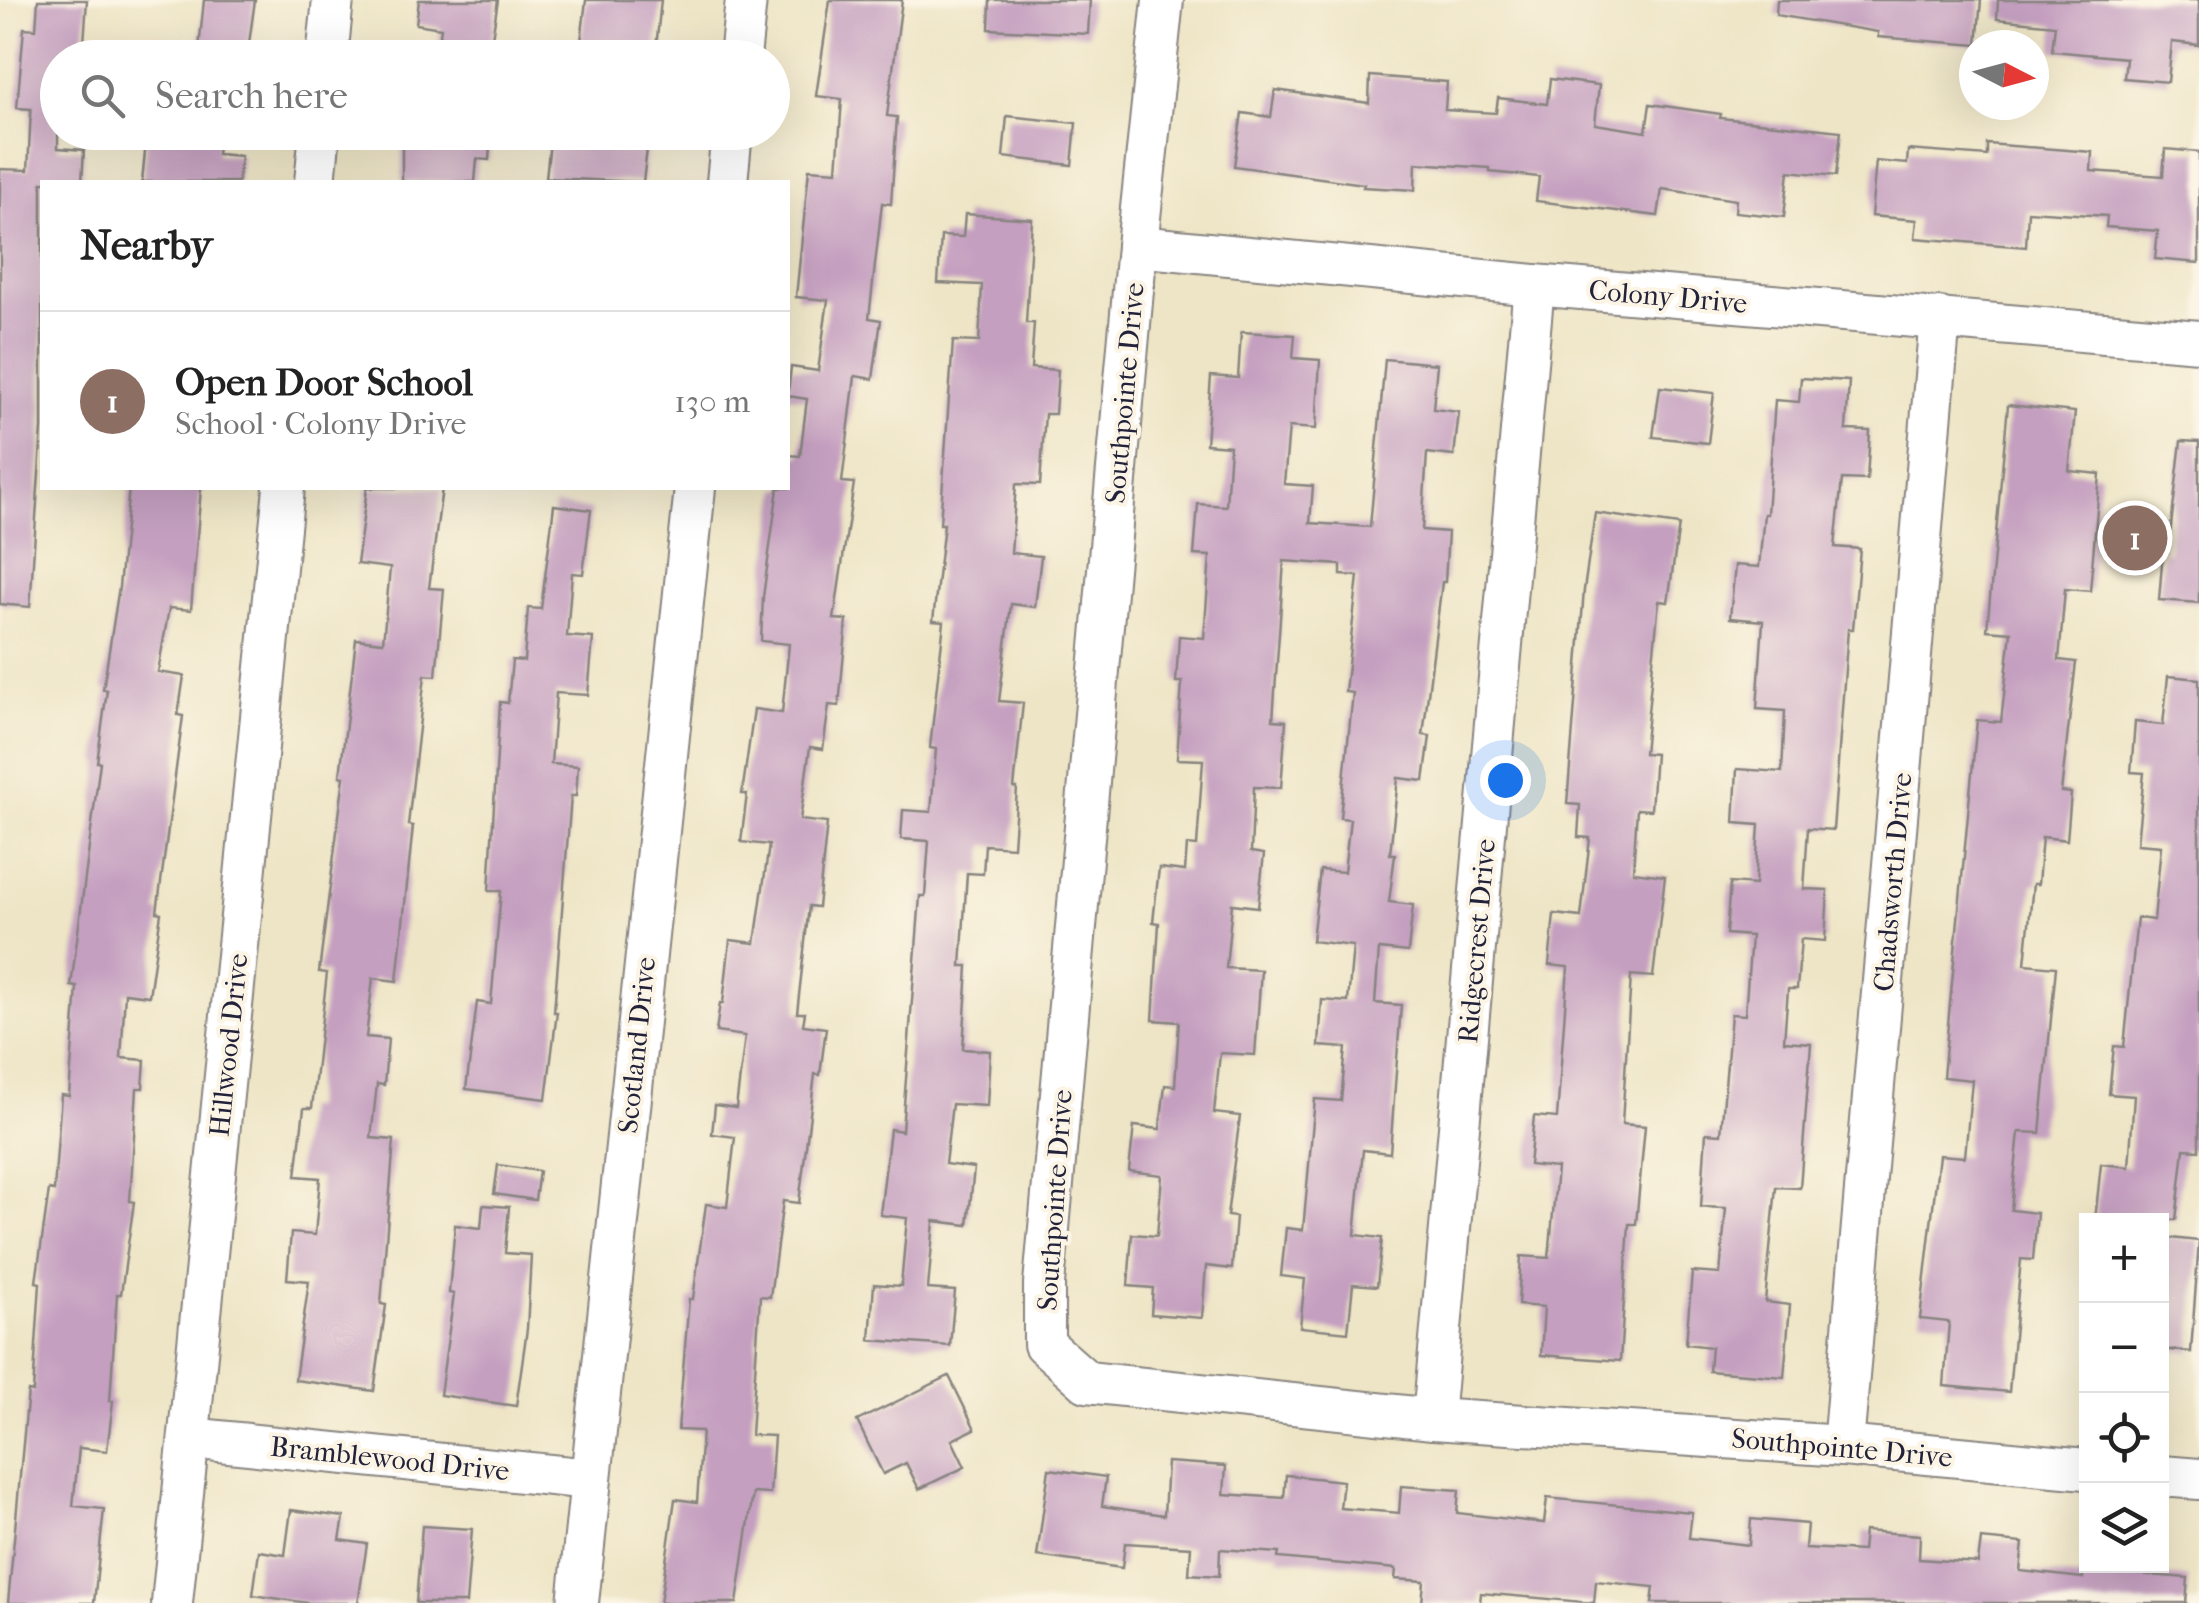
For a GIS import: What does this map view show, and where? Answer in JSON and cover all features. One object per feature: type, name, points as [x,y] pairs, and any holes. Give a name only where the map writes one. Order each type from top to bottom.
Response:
[{"type":"street","points":[[330,40],[333,0]]},
{"type":"street","points":[[742,40],[746,0]]},
{"type":"street","name":"Southpointe Drive","points":[[1163,0],[1044,1284],[1044,1344],[1087,1382],[1433,1419],[1843,1446],[2079,1467]]},
{"type":"street","points":[[315,180],[318,150]]},
{"type":"street","points":[[727,180],[730,150]]},
{"type":"street","name":"Colony Drive","points":[[1138,246],[1534,285],[2199,341]]},
{"type":"street","name":"Ridgecrest Drive","points":[[1433,1419],[1534,285]]},
{"type":"street","name":"Chadsworth Drive","points":[[1843,1446],[1940,318]]},
{"type":"street","name":"Hillwood Drive","points":[[172,1603],[284,490]]},
{"type":"street","name":"Scotland Drive","points":[[578,1603],[694,490]]},
{"type":"street","name":"Bramblewood Drive","points":[[189,1438],[590,1479]]},
{"type":"street","points":[[2169,1477],[2199,1479]]},
{"type":"building","points":[[38,0],[87,0],[84,40],[40,40],[40,150],[84,150],[82,180],[40,180],[40,458],[30,607],[0,604],[0,169],[28,170],[31,109],[17,108],[24,28],[36,29]]},
{"type":"building","points":[[204,0],[255,0],[249,40],[200,40]]},
{"type":"building","points":[[419,0],[498,0],[492,40],[439,40],[441,28],[416,24]]},
{"type":"building","points":[[586,0],[661,0],[657,40],[581,40]]},
{"type":"building","points":[[830,0],[902,0],[887,116],[897,117],[891,204],[882,203],[869,318],[881,320],[873,379],[855,376],[842,482],[854,483],[834,619],[847,620],[839,706],[829,705],[823,749],[810,747],[800,820],[827,823],[818,907],[809,906],[797,1013],[805,1013],[803,1025],[826,1028],[820,1075],[815,1074],[799,1203],[783,1201],[770,1297],[760,1296],[751,1435],[774,1436],[770,1494],[753,1493],[737,1603],[660,1603],[675,1499],[697,1502],[702,1431],[678,1430],[689,1299],[693,1299],[706,1204],[727,1207],[735,1137],[712,1134],[715,1105],[736,1108],[745,1036],[716,1032],[720,1003],[730,940],[755,943],[769,845],[741,842],[747,794],[742,794],[754,709],[782,713],[789,644],[761,641],[778,490],[790,490],[790,455],[800,456],[807,399],[790,396],[791,367],[818,371],[828,300],[796,297],[809,169],[837,171],[842,99],[816,96]]},
{"type":"building","points":[[990,0],[1090,0],[1088,34],[989,29]]},
{"type":"building","points":[[1777,0],[1981,0],[1978,30],[1959,30],[1959,44],[1878,37],[1878,32],[1776,15]]},
{"type":"building","points":[[1998,0],[2199,0],[2199,45],[2172,42],[2168,82],[2124,78],[2126,58],[2052,51],[2055,25],[1997,19]]},
{"type":"building","points":[[1370,76],[1447,82],[1445,110],[1496,113],[1498,98],[1547,104],[1550,79],[1599,85],[1595,124],[1646,132],[1650,104],[1721,114],[1720,118],[1841,131],[1836,176],[1789,171],[1784,217],[1735,212],[1736,200],[1662,189],[1658,216],[1536,201],[1539,177],[1490,172],[1490,168],[1416,163],[1415,190],[1363,187],[1364,184],[1234,166],[1242,113],[1271,117],[1275,90],[1369,103]]},
{"type":"building","points":[[1007,116],[1076,123],[1072,165],[1003,157]]},
{"type":"building","points":[[1987,144],[2092,152],[2091,171],[2163,176],[2165,149],[2199,152],[2199,263],[2155,259],[2158,231],[2106,227],[2107,216],[2028,211],[2026,247],[1915,238],[1917,220],[1871,216],[1876,161],[1907,164],[1908,150],[1987,156]]},
{"type":"building","points":[[145,150],[218,150],[217,154],[241,156],[238,180],[142,180]]},
{"type":"building","points":[[402,150],[490,150],[489,160],[477,159],[475,180],[402,180]]},
{"type":"building","points":[[549,150],[647,150],[643,180],[546,178]]},
{"type":"building","points":[[965,214],[1032,219],[1026,323],[1034,323],[1031,368],[1058,370],[1055,414],[1045,414],[1040,485],[1016,484],[1011,553],[1041,556],[1035,607],[1011,604],[999,701],[1023,703],[1014,788],[1013,847],[985,845],[983,874],[967,873],[961,966],[968,966],[963,1049],[990,1051],[987,1106],[952,1104],[945,1164],[974,1168],[968,1225],[934,1221],[928,1289],[955,1291],[950,1346],[870,1340],[874,1284],[901,1286],[907,1218],[880,1215],[890,1129],[902,1131],[920,896],[925,896],[929,841],[901,839],[903,810],[931,812],[936,749],[930,748],[944,622],[933,621],[944,524],[940,524],[953,341],[979,342],[982,285],[938,283],[941,236],[963,237]]},
{"type":"building","points":[[1241,332],[1295,335],[1293,358],[1320,360],[1316,429],[1289,427],[1284,484],[1313,486],[1310,523],[1370,527],[1385,359],[1437,364],[1433,409],[1459,412],[1454,456],[1427,453],[1422,530],[1448,532],[1445,582],[1423,735],[1430,736],[1424,781],[1398,778],[1390,854],[1395,854],[1389,902],[1413,905],[1408,952],[1379,949],[1375,1003],[1401,1005],[1390,1153],[1363,1150],[1355,1235],[1382,1238],[1377,1286],[1353,1284],[1348,1332],[1300,1327],[1305,1279],[1281,1276],[1286,1228],[1303,1230],[1315,1099],[1341,1101],[1346,1048],[1319,1046],[1322,1000],[1348,1002],[1353,946],[1312,941],[1320,870],[1344,872],[1350,819],[1340,818],[1353,693],[1345,692],[1358,576],[1341,575],[1341,565],[1284,561],[1273,720],[1286,721],[1281,788],[1254,787],[1251,852],[1264,854],[1258,907],[1232,904],[1226,968],[1261,970],[1255,1055],[1220,1053],[1214,1113],[1240,1116],[1227,1216],[1236,1217],[1232,1269],[1206,1266],[1202,1318],[1151,1314],[1153,1288],[1128,1286],[1132,1234],[1157,1236],[1162,1175],[1129,1171],[1134,1126],[1160,1129],[1165,1085],[1175,1086],[1179,1022],[1153,1020],[1159,923],[1153,922],[1159,868],[1185,871],[1187,845],[1197,846],[1203,760],[1177,759],[1182,682],[1176,682],[1179,636],[1204,638],[1210,556],[1194,555],[1198,504],[1226,506],[1230,446],[1206,444],[1211,376],[1238,378]]},
{"type":"building","points":[[1801,378],[1849,381],[1846,430],[1870,431],[1867,480],[1842,479],[1835,547],[1860,549],[1853,629],[1848,629],[1833,830],[1808,828],[1804,889],[1828,890],[1825,941],[1801,939],[1797,989],[1788,989],[1784,1041],[1811,1043],[1800,1188],[1776,1187],[1765,1302],[1790,1305],[1784,1377],[1709,1371],[1711,1347],[1686,1344],[1692,1272],[1720,1274],[1726,1208],[1701,1207],[1706,1133],[1721,1134],[1731,1014],[1745,1015],[1751,936],[1726,934],[1730,883],[1755,885],[1759,825],[1734,823],[1737,769],[1782,772],[1785,711],[1757,709],[1763,621],[1730,618],[1735,565],[1759,567],[1775,400],[1799,402]]},
{"type":"building","points":[[1660,387],[1714,393],[1708,443],[1653,437]]},
{"type":"building","points":[[2008,405],[2075,412],[2069,471],[2100,474],[2090,591],[2065,589],[2059,660],[2076,662],[2061,792],[2071,793],[2067,840],[2042,837],[2025,964],[2056,967],[2040,1133],[2019,1132],[2011,1210],[2037,1213],[2033,1260],[2021,1259],[2009,1392],[1944,1386],[1949,1322],[1920,1319],[1939,1155],[1965,1157],[1972,1080],[1943,1077],[1977,720],[2001,722],[2011,632],[1987,630]]},
{"type":"building","points":[[2181,441],[2199,442],[2199,603],[2159,600]]},
{"type":"building","points":[[129,490],[201,490],[191,610],[169,608],[158,672],[184,676],[178,715],[183,716],[149,996],[125,993],[121,1058],[145,1060],[143,1088],[137,1088],[130,1201],[134,1202],[121,1294],[117,1294],[107,1451],[79,1448],[73,1506],[104,1509],[94,1603],[8,1603],[28,1391],[33,1392],[40,1283],[36,1282],[49,1190],[54,1191],[61,1095],[69,1096],[77,987],[71,986],[100,762],[107,690],[103,689]]},
{"type":"building","points":[[367,490],[442,490],[429,588],[444,589],[436,676],[425,675],[408,825],[413,826],[397,981],[373,978],[366,1037],[388,1039],[384,1085],[377,1084],[371,1138],[394,1140],[381,1304],[386,1305],[374,1391],[295,1380],[309,1281],[287,1279],[291,1233],[315,1235],[320,1178],[296,1176],[304,1108],[312,1108],[327,973],[319,972],[344,777],[340,776],[356,639],[383,642],[390,568],[357,564]]},
{"type":"building","points":[[554,505],[591,510],[583,574],[572,573],[567,636],[593,638],[588,695],[556,693],[551,764],[578,766],[576,796],[571,796],[557,1012],[546,1099],[466,1089],[477,1002],[491,1004],[501,891],[489,891],[500,702],[508,703],[512,660],[524,661],[528,608],[541,609]]},
{"type":"building","points":[[1595,513],[1679,525],[1668,602],[1659,601],[1644,753],[1655,754],[1651,810],[1637,809],[1633,872],[1665,876],[1653,977],[1631,975],[1622,1124],[1645,1126],[1636,1224],[1629,1224],[1620,1361],[1541,1355],[1544,1307],[1518,1305],[1521,1256],[1549,1258],[1557,1168],[1529,1165],[1534,1116],[1557,1118],[1568,967],[1549,965],[1554,914],[1581,917],[1590,838],[1578,837],[1580,805],[1567,804],[1584,590]]},
{"type":"building","points":[[2168,676],[2199,679],[2199,1150],[2184,1149],[2176,1220],[2169,1220],[2169,1213],[2096,1213],[2101,1164],[2129,1167],[2134,1096],[2109,1094],[2114,1046],[2124,1047],[2137,918],[2154,920],[2161,846],[2137,844],[2144,773],[2131,772],[2135,722],[2163,725]]},
{"type":"building","points":[[498,1165],[539,1171],[535,1200],[494,1194]]},
{"type":"building","points":[[483,1205],[509,1207],[505,1253],[531,1255],[527,1329],[516,1406],[440,1395],[454,1294],[449,1293],[455,1225],[481,1228]]},
{"type":"building","points":[[2169,1238],[2199,1241],[2191,1352],[2169,1350]]},
{"type":"building","points":[[949,1376],[975,1429],[952,1440],[965,1467],[919,1489],[906,1463],[883,1474],[857,1421]]},
{"type":"building","points":[[1167,1462],[1226,1466],[1224,1494],[1284,1498],[1286,1475],[1343,1481],[1340,1508],[1399,1513],[1401,1486],[1459,1490],[1457,1513],[1544,1523],[1547,1498],[1692,1512],[1689,1538],[1749,1545],[1751,1519],[1807,1524],[1805,1548],[1862,1551],[1864,1531],[1920,1535],[1919,1559],[1978,1563],[1981,1539],[2023,1543],[2020,1571],[2083,1578],[2083,1573],[2136,1573],[2188,1578],[2186,1603],[1652,1603],[1654,1587],[1596,1581],[1594,1603],[1481,1593],[1480,1603],[1422,1603],[1424,1581],[1395,1579],[1396,1569],[1278,1558],[1279,1553],[1220,1549],[1219,1576],[1189,1574],[1191,1547],[1125,1543],[1122,1568],[1037,1556],[1049,1469],[1106,1477],[1102,1506],[1164,1515]]},
{"type":"building","points":[[291,1510],[344,1517],[340,1540],[367,1544],[358,1603],[308,1603],[253,1595],[259,1551],[285,1555]]},
{"type":"building","points":[[422,1526],[472,1529],[466,1603],[416,1603]]},
{"type":"place","name":"Open Door School","points":[[2135,538]]}]
